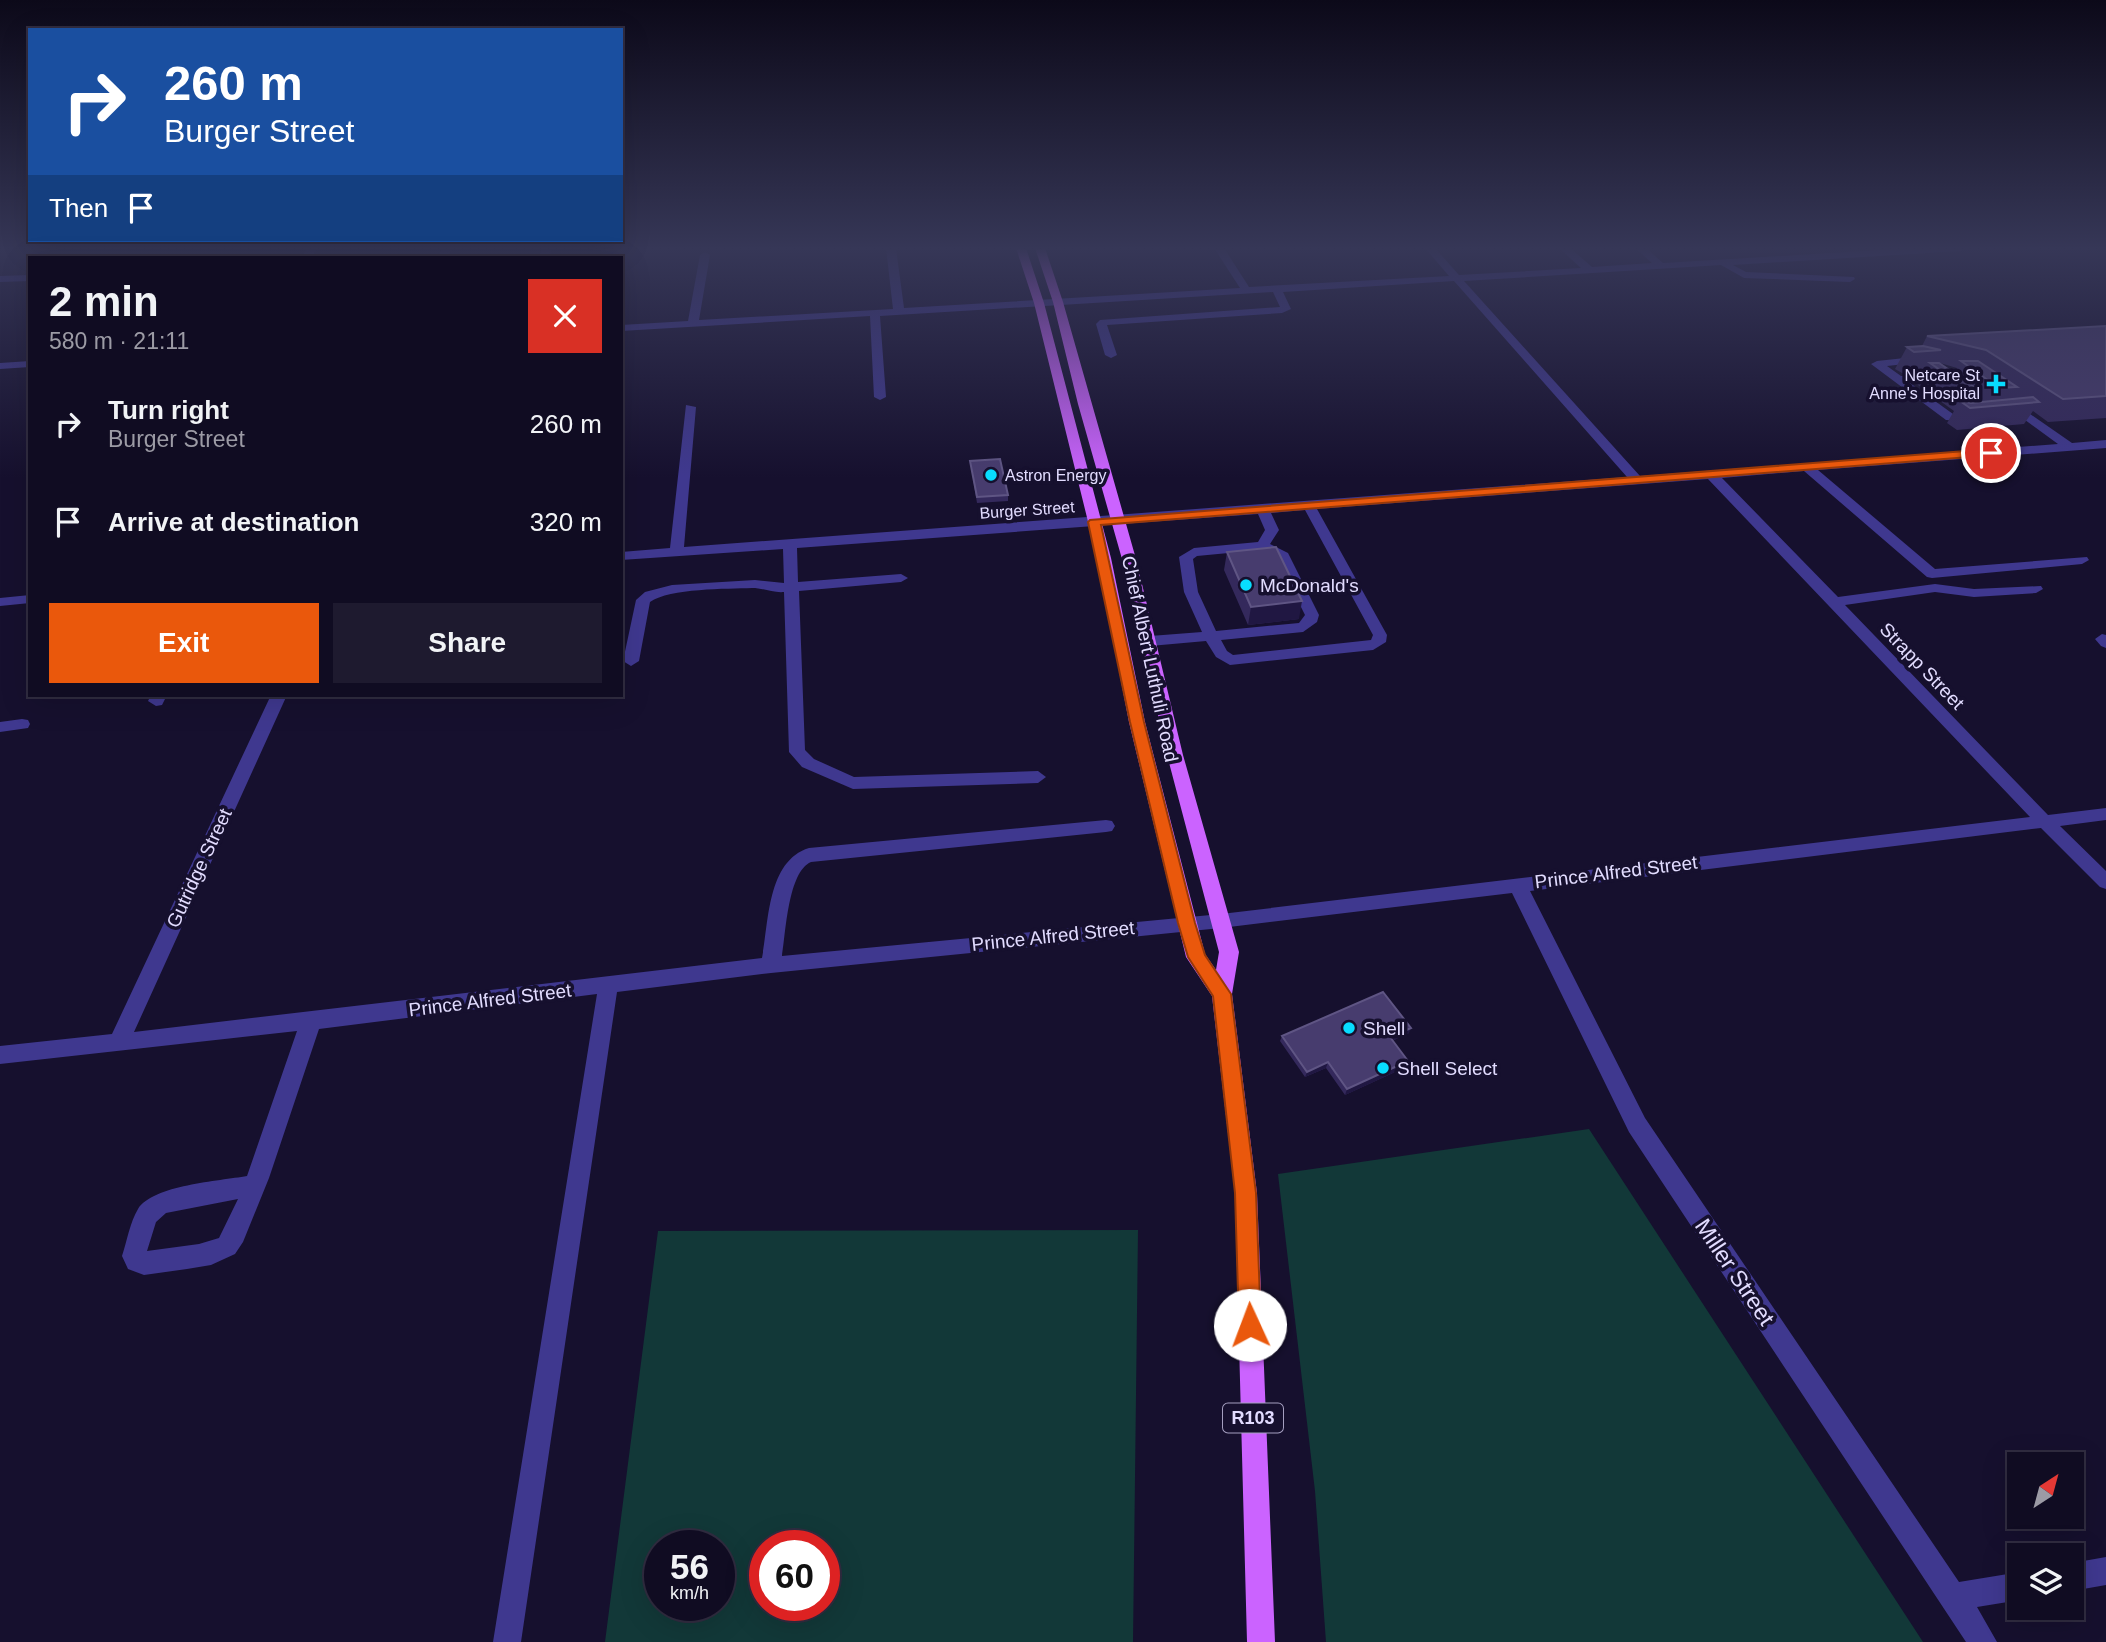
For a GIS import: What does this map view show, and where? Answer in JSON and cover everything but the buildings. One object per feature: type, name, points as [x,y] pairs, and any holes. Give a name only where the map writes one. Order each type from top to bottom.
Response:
[{"type":"main road","name":"Chief Albert Luthuli Road","points":[[1044,325],[1094,522],[1137,722],[1196,957],[1222,994]]},
{"type":"main road","name":"Chief Albert Luthuli Road","points":[[1064,325],[1150,640],[1175,755],[1229,952],[1222,994],[1246,1193],[1261,1642]]},
{"type":"street","points":[[623,328],[682,325]]},
{"type":"street","points":[[876,325],[880,397]]},
{"type":"street","points":[[1101,325],[1111,355]]},
{"type":"street","points":[[1500,325],[1637,481]]},
{"type":"street","points":[[1899,380],[1956,375],[1911,362],[1877,365],[1950,417],[1957,419],[1982,416],[1930,379]]},
{"type":"street","points":[[0,366],[28,364]]},
{"type":"street","points":[[2002,398],[2070,446]]},
{"type":"street","points":[[677,552],[690,407]]},
{"type":"street","points":[[2004,415],[2025,413]]},
{"type":"street","name":"Burger Street","points":[[623,556],[1118,521],[2106,444]]},
{"type":"street","points":[[1807,467],[1950,589]]},
{"type":"street","name":"Strapp Street","points":[[1712,475],[2106,883]]},
{"type":"street","points":[[1150,640],[1211,636],[1303,627],[1311,619],[1283,556],[1262,546],[1194,552],[1186,557],[1191,592],[1211,636],[1221,654],[1230,660],[1373,645],[1378,642],[1380,635],[1309,506]]},
{"type":"street","points":[[1262,546],[1272,530],[1263,510]]},
{"type":"street","points":[[790,544],[797,752],[808,763],[853,783],[1038,777]]},
{"type":"street","points":[[1932,574],[2082,561]]},
{"type":"street","points":[[631,661],[643,600],[650,595],[672,589],[741,585],[792,587],[901,578]]},
{"type":"street","points":[[1834,602],[1935,588],[1974,593],[2036,589]]},
{"type":"street","points":[[0,602],[28,599]]},
{"type":"street","name":"Gutridge Street","points":[[119,1041],[278,697]]},
{"type":"street","points":[[0,727],[22,724]]},
{"type":"street","name":"Prince Alfred Street","points":[[0,1055],[311,1021],[771,965],[1222,921],[2106,814]]},
{"type":"street","points":[[771,965],[786,878],[792,867],[808,855],[1106,826]]},
{"type":"street","name":"Miller Street","points":[[1517,884],[1637,1125],[1983,1642]]},
{"type":"street","points":[[507,1642],[608,985]]},
{"type":"street","points":[[253,1186],[160,1203],[147,1215],[134,1256],[136,1261],[144,1263],[225,1249],[235,1235],[253,1186],[311,1021]]},
{"type":"street","points":[[2084,1575],[2106,1571]]},
{"type":"street","points":[[1952,1597],[2007,1588]]},
{"type":"green space","points":[[1589,1129],[1923,1642],[1326,1642],[1315,1491],[1278,1174]]},
{"type":"green space","points":[[1138,1230],[1133,1642],[605,1642],[658,1231]]},
{"type":"place","name":"Netcare St Anne's Hospital","points":[[1996,384]]},
{"type":"place","name":"Astron Energy","points":[[991,475]]},
{"type":"place","name":"McDonald's","points":[[1246,585]]},
{"type":"place","name":"Shell","points":[[1349,1028]]},
{"type":"place","name":"Shell Select","points":[[1383,1068]]},
{"type":"route","points":[[1250,1325],[1246,1193],[1222,994],[1196,957],[1137,722],[1104,558],[1094,522],[1991,453]]}]
